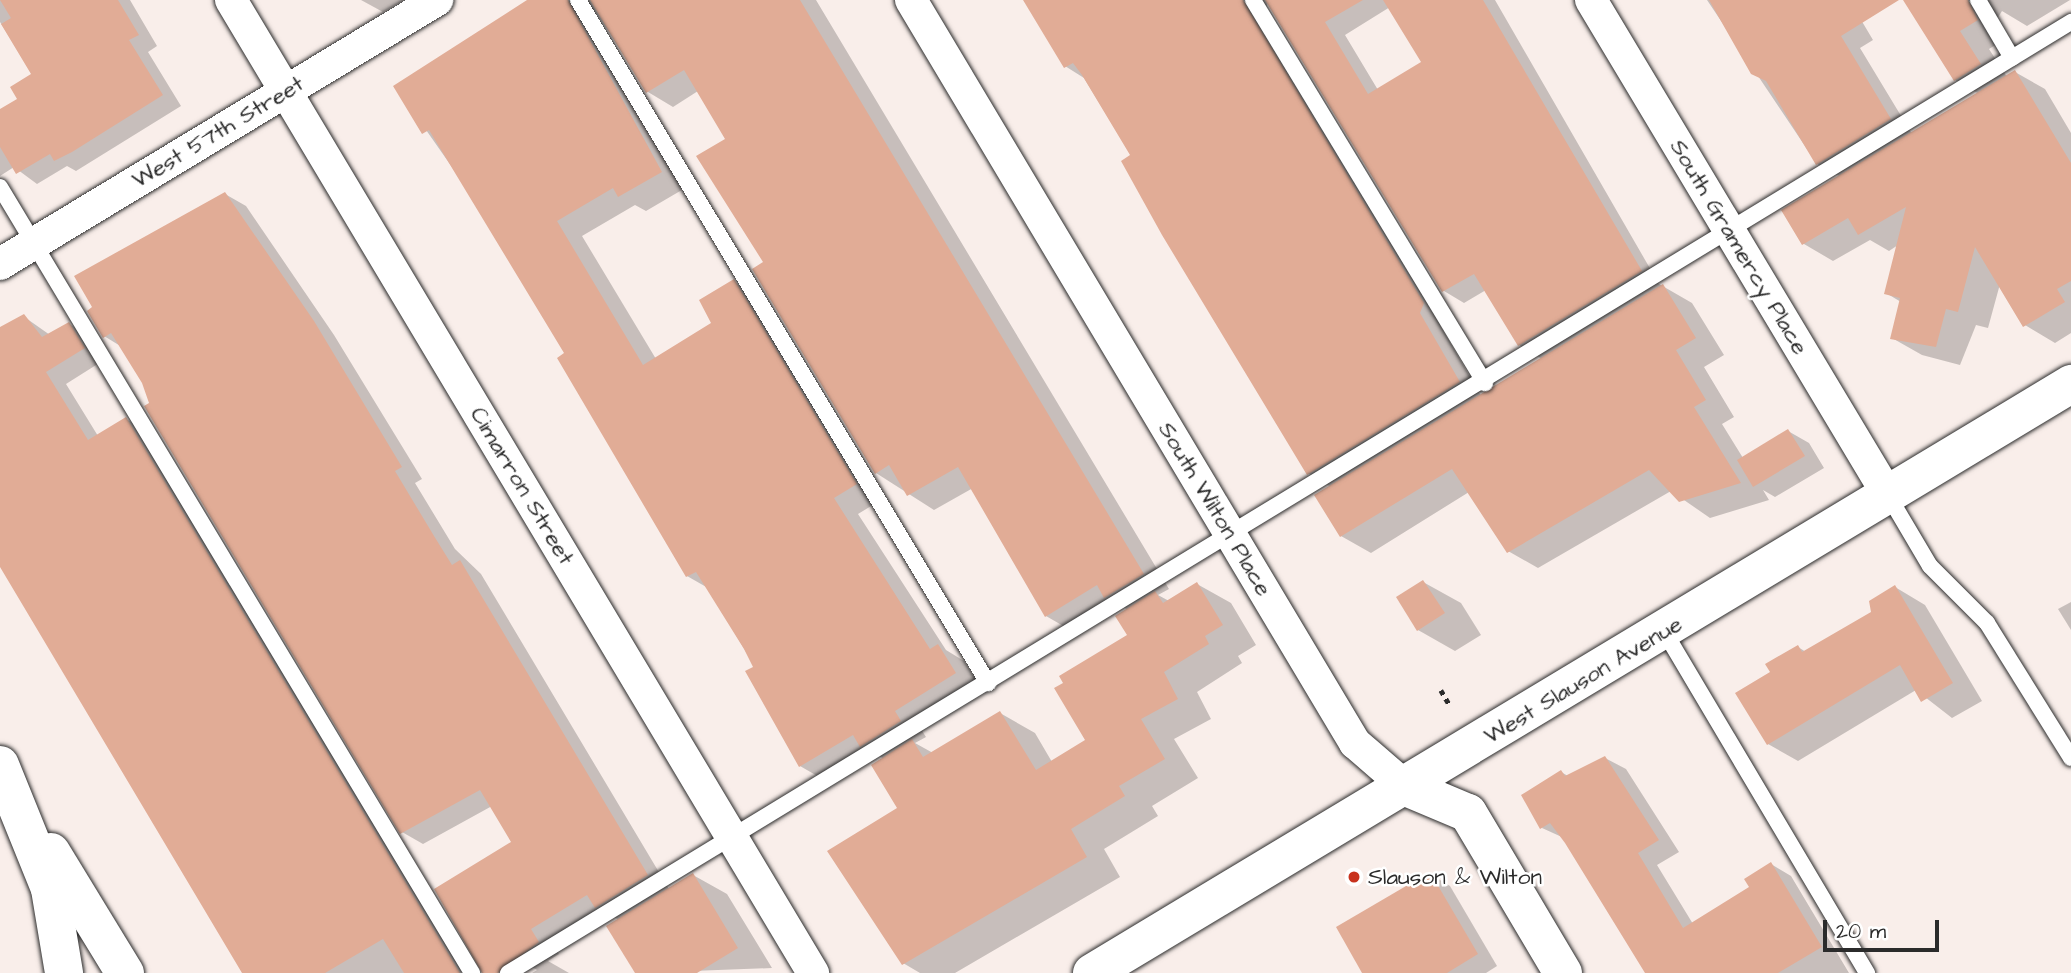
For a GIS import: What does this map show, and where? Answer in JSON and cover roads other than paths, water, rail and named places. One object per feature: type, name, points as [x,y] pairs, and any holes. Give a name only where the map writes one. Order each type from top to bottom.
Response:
[{"type":"main road","name":"West Slauson Avenue","points":[[1092,973],[1406,787],[2071,384]]},
{"type":"main road","points":[[0,765],[20,803],[125,973]]},
{"type":"main road","name":"South Wilton Place","points":[[1406,787],[1468,814],[1563,973]]},
{"type":"main road","points":[[20,803],[50,889],[64,973]]},
{"type":"street","name":"Cimarron Street","points":[[231,0],[813,973]]},
{"type":"street","name":"West 57th Street","points":[[0,264],[437,0]]},
{"type":"street","name":"South Wilton Place","points":[[911,0],[1356,743],[1406,787]]},
{"type":"street","name":"South Gramercy Place","points":[[1591,0],[1888,495]]},
{"type":"lane","points":[[578,0],[988,683]]},
{"type":"lane","points":[[1253,0],[1485,383]]},
{"type":"lane","points":[[1978,0],[2012,58]]},
{"type":"lane","points":[[508,973],[1485,383],[1729,229],[2071,22]]},
{"type":"lane","points":[[0,187],[472,973]]},
{"type":"lane","points":[[1888,495],[1930,566],[1987,623],[2071,758]]},
{"type":"lane","points":[[1664,631],[1867,973]]},
{"type":"place","name":"Slauson & Wilton","points":[[1354,877]]}]
